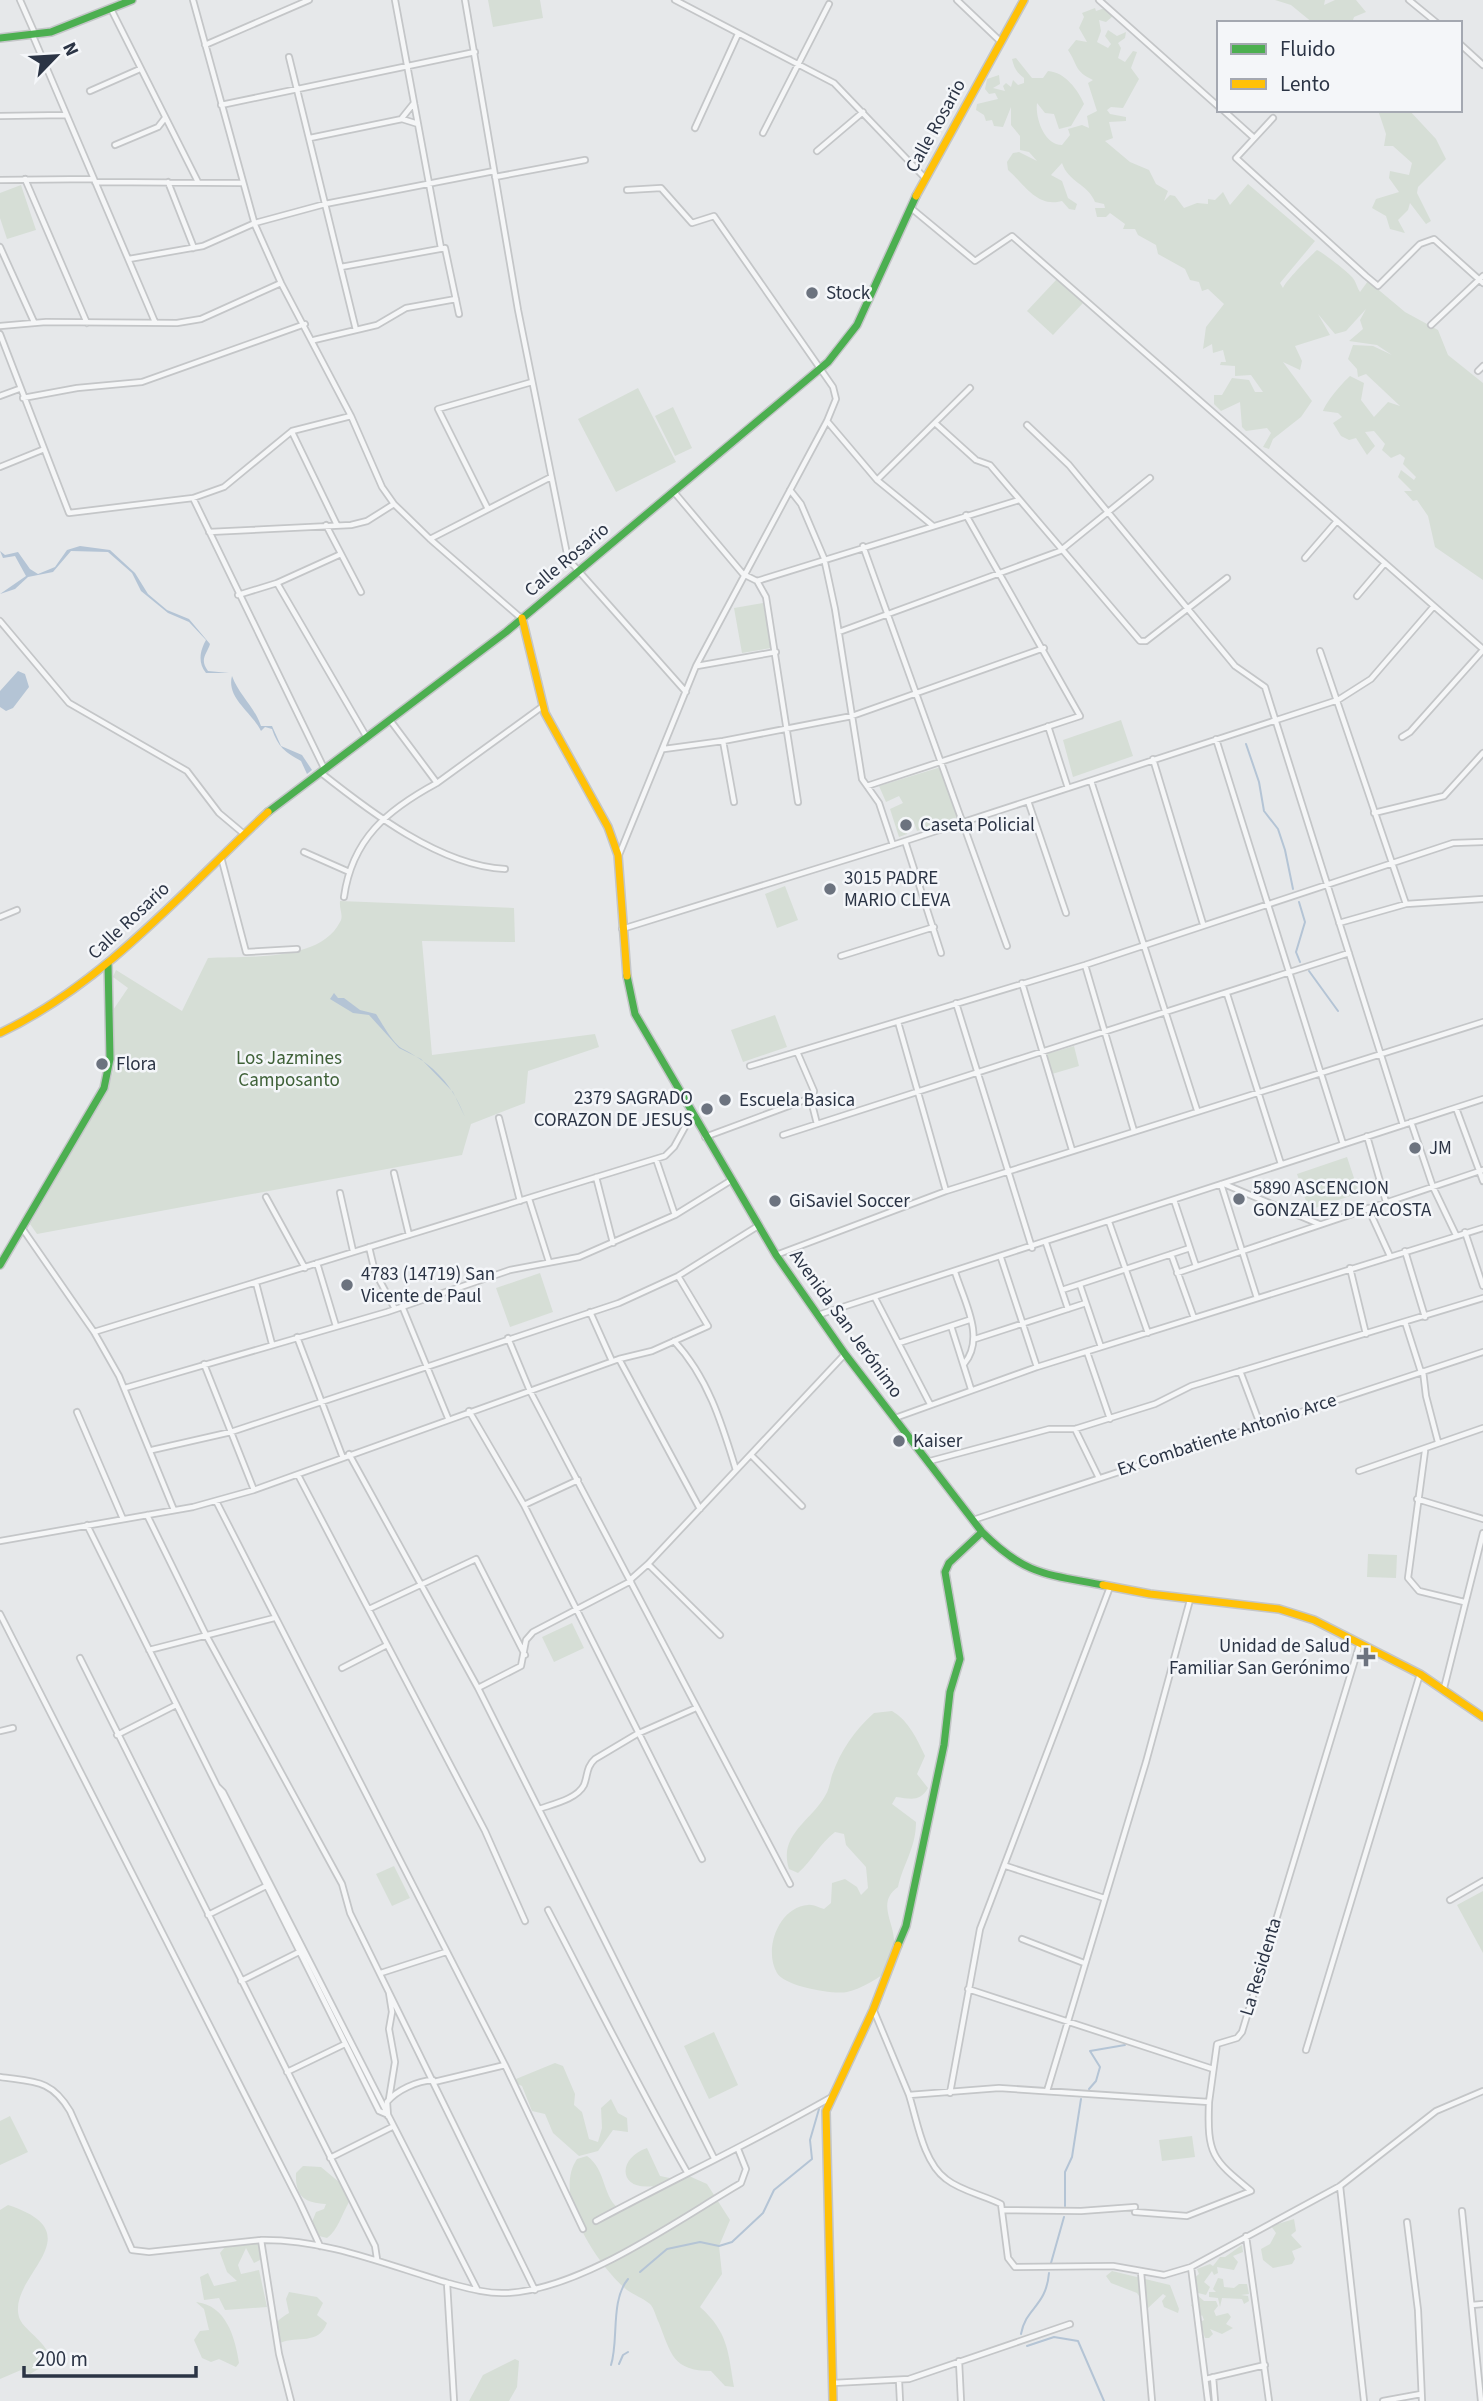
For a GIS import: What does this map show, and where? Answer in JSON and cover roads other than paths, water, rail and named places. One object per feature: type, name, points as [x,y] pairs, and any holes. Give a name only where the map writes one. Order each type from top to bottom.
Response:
[{"type":"street","points":[[20,0],[155,322]]},
{"type":"street","points":[[0,38],[34,35],[132,0]]},
{"type":"street","points":[[193,0],[255,223],[281,283],[314,340],[351,416],[376,475],[394,504],[430,539],[522,618]]},
{"type":"street","points":[[205,45],[309,0]]},
{"type":"street","points":[[395,0],[441,248]]},
{"type":"street","points":[[465,0],[494,174],[568,559],[686,692]]},
{"type":"street","points":[[675,0],[834,83],[925,177]]},
{"type":"street","points":[[957,0],[1000,41]]},
{"type":"street","name":"Calle Rosario","points":[[0,1033],[61,1001],[108,964],[244,834],[321,770],[522,618],[820,368],[853,332],[925,177],[1024,0]]},
{"type":"street","points":[[1099,0],[1217,105]]},
{"type":"street","points":[[1409,0],[1435,21]]},
{"type":"street","points":[[763,133],[796,63],[829,4]]},
{"type":"street","points":[[111,9],[198,182]]},
{"type":"street","points":[[695,128],[738,34]]},
{"type":"street","points":[[1462,46],[1483,65]]},
{"type":"street","points":[[221,105],[475,52]]},
{"type":"street","points":[[1477,60],[1483,55]]},
{"type":"street","points":[[289,57],[356,330]]},
{"type":"street","points":[[90,91],[140,69]]},
{"type":"street","points":[[402,119],[414,101]]},
{"type":"street","points":[[817,151],[863,112]]},
{"type":"street","points":[[1225,112],[1253,137]]},
{"type":"street","points":[[0,116],[66,115]]},
{"type":"street","points":[[158,127],[165,118]]},
{"type":"street","points":[[1273,118],[1236,158],[1328,244],[1378,286],[1420,244],[1431,239],[1482,280],[1431,325]]},
{"type":"street","points":[[310,138],[402,119],[419,125]]},
{"type":"street","points":[[115,145],[158,127],[170,128]]},
{"type":"street","points":[[128,260],[194,248],[255,223],[325,204],[585,160]]},
{"type":"street","points":[[0,180],[242,183]]},
{"type":"street","points":[[25,180],[87,323]]},
{"type":"street","points":[[168,182],[194,248]]},
{"type":"street","points":[[618,855],[696,666],[827,421],[836,399],[820,368],[714,216],[692,223],[661,188],[627,190]]},
{"type":"street","points":[[910,207],[975,261],[1012,236],[1483,649],[1410,732],[1402,737]]},
{"type":"street","points":[[0,247],[34,323]]},
{"type":"street","points":[[341,267],[445,248],[458,314]]},
{"type":"street","points":[[0,326],[201,319],[281,283]]},
{"type":"street","points":[[314,340],[377,325],[406,308],[456,299]]},
{"type":"street","points":[[23,398],[77,388],[142,382],[305,324]]},
{"type":"street","points":[[0,334],[42,450],[69,513],[193,498],[227,484],[292,431],[351,416]]},
{"type":"street","points":[[488,509],[438,409],[533,383]]},
{"type":"street","points":[[877,480],[970,388]]},
{"type":"street","points":[[0,396],[19,389]]},
{"type":"street","points":[[827,421],[877,480],[932,525]]},
{"type":"street","points":[[935,423],[976,460],[990,465],[1060,551],[1140,641],[1146,641],[1227,578]]},
{"type":"street","points":[[1027,425],[1069,465],[1235,666],[1262,682],[1278,720],[1326,885],[1403,1125]]},
{"type":"street","points":[[292,431],[337,525]]},
{"type":"street","points":[[0,467],[42,450]]},
{"type":"street","points":[[430,539],[551,477]]},
{"type":"street","points":[[839,632],[1060,551],[1150,478]]},
{"type":"street","points":[[790,489],[800,504],[824,558],[839,632],[861,775],[880,803],[893,845]]},
{"type":"street","points":[[674,491],[743,574],[757,581],[766,597],[798,802]]},
{"type":"street","points":[[193,498],[321,770],[380,820],[472,865],[505,869]]},
{"type":"street","points":[[757,581],[918,528],[1019,499]]},
{"type":"street","points":[[209,532],[367,521],[394,504]]},
{"type":"street","points":[[867,786],[1080,716],[966,515]]},
{"type":"street","points":[[918,528],[922,521],[919,516]]},
{"type":"street","points":[[1305,558],[1337,521]]},
{"type":"street","points":[[326,525],[361,592]]},
{"type":"street","points":[[863,546],[1007,946]]},
{"type":"street","points":[[238,595],[277,583],[341,554]]},
{"type":"street","points":[[1357,596],[1385,563]]},
{"type":"street","points":[[277,583],[366,736]]},
{"type":"street","points":[[622,929],[893,845],[1338,700],[1371,679],[1434,606]]},
{"type":"street","name":"Avenida San Jerónimo","points":[[522,618],[543,706],[552,730],[608,827],[618,855],[628,990],[635,1014],[704,1137],[776,1255],[845,1354],[982,1532],[1006,1556],[1026,1568],[1110,1587],[1190,1600],[1279,1609],[1314,1620],[1420,1674],[1483,1717]]},
{"type":"street","points":[[0,621],[69,703],[187,771],[219,813],[244,834]]},
{"type":"street","points":[[664,749],[786,730],[852,716],[1044,649]]},
{"type":"street","points":[[1320,651],[1406,904]]},
{"type":"street","points":[[696,666],[776,652]]},
{"type":"street","points":[[344,897],[347,871],[380,820],[437,783],[543,706]]},
{"type":"street","points":[[389,719],[437,783]]},
{"type":"street","points":[[1048,726],[1068,788]]},
{"type":"street","points":[[1216,739],[1287,973],[1343,1144]]},
{"type":"street","points":[[723,741],[734,802]]},
{"type":"street","points":[[1374,813],[1444,796],[1483,753]]},
{"type":"street","points":[[1153,760],[1203,924]]},
{"type":"street","points":[[1091,780],[1197,1110]]},
{"type":"street","points":[[1028,801],[1066,913]]},
{"type":"street","points":[[905,841],[941,953]]},
{"type":"street","points":[[750,1066],[798,1054],[1085,965],[1453,842],[1483,842]]},
{"type":"street","points":[[304,852],[347,871]]},
{"type":"street","points":[[220,856],[246,953],[297,949]]},
{"type":"street","points":[[1339,923],[1406,904],[1483,899]]},
{"type":"street","points":[[0,917],[17,910]]},
{"type":"street","points":[[841,956],[933,928]]},
{"type":"street","points":[[783,1135],[1349,953]]},
{"type":"street","points":[[0,1265],[104,1088],[110,1059],[108,964]]},
{"type":"street","points":[[1085,965],[1134,1131]]},
{"type":"street","points":[[1022,983],[1072,1150]]},
{"type":"street","points":[[1227,994],[1281,1164]]},
{"type":"street","points":[[956,1003],[1032,1248]]},
{"type":"street","points":[[898,1022],[946,1191]]},
{"type":"street","points":[[776,1255],[946,1191],[1483,1022]]},
{"type":"street","points":[[798,1054],[814,1088],[817,1124]]},
{"type":"street","points":[[704,1137],[813,1097]]},
{"type":"street","points":[[817,1315],[1032,1248],[1281,1164],[1483,1100]]},
{"type":"street","points":[[1455,1108],[1483,1181]]},
{"type":"street","points":[[94,1332],[656,1159],[671,1152],[692,1116]]},
{"type":"street","points":[[499,1118],[520,1201]]},
{"type":"street","points":[[1411,1122],[1433,1187],[1456,1234]]},
{"type":"street","points":[[1367,1136],[1386,1202]]},
{"type":"street","points":[[656,1159],[675,1215]]},
{"type":"street","points":[[1177,1273],[1480,1171]]},
{"type":"street","points":[[394,1173],[409,1235]]},
{"type":"street","points":[[596,1177],[612,1243]]},
{"type":"street","points":[[125,1388],[395,1309],[510,1270],[570,1260],[675,1215],[731,1181]]},
{"type":"street","points":[[1222,1184],[1320,1224]]},
{"type":"street","points":[[1222,1184],[1257,1298]]},
{"type":"street","points":[[340,1193],[354,1251]]},
{"type":"street","points":[[266,1197],[305,1268]]},
{"type":"street","points":[[529,1199],[549,1262]]},
{"type":"street","points":[[1174,1200],[1196,1266]]},
{"type":"street","points":[[1368,1208],[1390,1256]]},
{"type":"street","points":[[1109,1222],[1148,1333]]},
{"type":"street","points":[[21,1227],[94,1332],[125,1388],[174,1510]]},
{"type":"street","points":[[152,1450],[231,1432],[590,1312],[678,1276],[758,1227]]},
{"type":"street","points":[[895,1418],[1037,1367],[1456,1234],[1483,1228]]},
{"type":"street","points":[[1465,1232],[1483,1286]]},
{"type":"street","points":[[1046,1243],[1068,1309]]},
{"type":"street","points":[[369,1247],[375,1272],[395,1309]]},
{"type":"street","points":[[1062,1290],[1190,1248]]},
{"type":"street","points":[[1405,1251],[1425,1317]]},
{"type":"street","points":[[1171,1254],[1194,1318]]},
{"type":"street","points":[[1001,1258],[1037,1367]]},
{"type":"street","points":[[317,1264],[336,1326]]},
{"type":"street","points":[[1350,1268],[1366,1334]]},
{"type":"street","points":[[955,1272],[975,1339],[964,1364]]},
{"type":"street","points":[[0,1541],[174,1510],[254,1490],[448,1418],[674,1341],[708,1326],[678,1276]]},
{"type":"street","points":[[256,1283],[272,1344]]},
{"type":"street","points":[[1080,1284],[1101,1347]]},
{"type":"street","points":[[876,1298],[930,1404]]},
{"type":"street","points":[[930,1461],[1049,1429],[1075,1429],[1111,1419],[1155,1404],[1191,1386],[1483,1298]]},
{"type":"street","points":[[975,1339],[1086,1303]]},
{"type":"street","points":[[402,1306],[448,1418]]},
{"type":"street","points":[[590,1312],[612,1361]]},
{"type":"street","points":[[899,1343],[970,1320]]},
{"type":"street","points":[[1405,1322],[1422,1372],[1438,1442]]},
{"type":"street","points":[[951,1326],[971,1389]]},
{"type":"street","points":[[297,1337],[319,1401],[343,1458]]},
{"type":"street","points":[[508,1338],[530,1391],[790,1884]]},
{"type":"street","points":[[674,1341],[685,1353],[713,1402],[736,1470]]},
{"type":"street","points":[[1087,1352],[1111,1419]]},
{"type":"street","name":"Ex Combatiente Antonio Arce","points":[[973,1520],[1098,1476],[1483,1352]]},
{"type":"street","points":[[478,1688],[516,1670],[524,1661],[526,1640],[533,1632],[574,1608],[630,1581],[845,1354]]},
{"type":"street","points":[[619,1359],[699,1509]]},
{"type":"street","points":[[204,1364],[254,1490]]},
{"type":"street","points":[[1240,1371],[1260,1424]]},
{"type":"street","points":[[469,1411],[524,1505],[636,1734],[702,1859]]},
{"type":"street","points":[[77,1412],[123,1519]]},
{"type":"street","points":[[1359,1471],[1424,1451],[1438,1442],[1483,1428]]},
{"type":"street","points":[[1075,1429],[1098,1476]]},
{"type":"street","points":[[1424,1451],[1407,1572],[1411,1584],[1419,1591],[1464,1602]]},
{"type":"street","points":[[349,1454],[418,1584],[478,1688],[714,2158]]},
{"type":"street","points":[[752,1455],[802,1506]]},
{"type":"street","points":[[298,1475],[485,1831],[525,1921]]},
{"type":"street","points":[[524,1505],[578,1480]]},
{"type":"street","points":[[1416,1499],[1483,1518]]},
{"type":"street","points":[[216,1501],[505,2065],[583,2229]]},
{"type":"street","points":[[147,1515],[206,1635],[342,1884],[350,1913],[534,2290]]},
{"type":"street","points":[[87,1525],[379,2111],[386,2114]]},
{"type":"street","points":[[832,2401],[825,2136],[830,2098],[873,2010],[906,1926],[944,1745],[950,1692],[960,1660],[945,1572],[949,1563],[982,1532]]},
{"type":"street","points":[[1444,1688],[1483,1533]]},
{"type":"street","points":[[369,1609],[476,1559],[525,1655]]},
{"type":"street","points":[[648,1564],[720,1635]]},
{"type":"street","points":[[950,2093],[980,1928],[1006,1866],[1110,1587]]},
{"type":"street","points":[[1046,2091],[1146,1762],[1190,1600]]},
{"type":"street","points":[[0,1614],[320,2246]]},
{"type":"street","points":[[149,1650],[274,1618]]},
{"type":"street","name":"La Residenta","points":[[1002,2210],[1135,2209],[1187,2216],[1251,2191],[1217,2163],[1212,2155],[1209,2102],[1217,2044],[1237,2038],[1242,2032],[1361,1642]]},
{"type":"street","points":[[342,1668],[387,1646]]},
{"type":"street","points":[[80,1658],[375,2246],[377,2259]]},
{"type":"street","points":[[1306,2050],[1420,1674]]},
{"type":"street","points":[[117,1735],[176,1705]]},
{"type":"street","points":[[539,1809],[576,1794],[583,1787],[589,1764],[636,1734],[696,1707]]},
{"type":"street","points":[[0,1731],[13,1728]]},
{"type":"street","points":[[216,1786],[223,1792],[477,2290]]},
{"type":"street","points":[[1006,1866],[1105,1898]]},
{"type":"street","points":[[1450,1900],[1483,1881]]},
{"type":"street","points":[[208,1915],[266,1886]]},
{"type":"street","points":[[548,1910],[631,2067],[647,2104],[687,2172]]},
{"type":"street","points":[[1022,1939],[1084,1962]]},
{"type":"street","points":[[241,1981],[299,1952]]},
{"type":"street","points":[[381,1973],[446,1952]]},
{"type":"street","points":[[389,1989],[392,2011],[388,2029],[395,2062],[389,2099],[389,2120]]},
{"type":"street","points":[[968,1989],[1213,2069]]},
{"type":"street","points":[[873,2010],[909,2095],[922,2138],[940,2174],[952,2183],[1001,2204],[1008,2258],[1014,2267],[1088,2265],[1164,2275],[1191,2267],[1339,2186],[1436,2112],[1483,2091]]},
{"type":"street","points":[[287,2072],[345,2043]]},
{"type":"street","points":[[389,2099],[411,2086],[505,2065]]},
{"type":"street","points":[[0,2077],[44,2084],[59,2094],[70,2111],[132,2250],[149,2252],[284,2240],[377,2259],[447,2283],[506,2293],[534,2290],[584,2274],[741,2183],[746,2169],[737,2149]]},
{"type":"street","points":[[909,2095],[999,2088],[1209,2102]]},
{"type":"street","points":[[596,2221],[830,2098]]},
{"type":"street","points":[[330,2158],[392,2127]]},
{"type":"street","points":[[1339,2186],[1364,2401]]},
{"type":"street","points":[[1462,2211],[1482,2401]]},
{"type":"street","points":[[1407,2222],[1418,2310],[1422,2401]]},
{"type":"street","points":[[1246,2236],[1269,2401]]},
{"type":"street","points":[[261,2240],[279,2354],[291,2401]]},
{"type":"street","points":[[1191,2267],[1208,2401]]},
{"type":"street","points":[[1141,2272],[1152,2401]]},
{"type":"street","points":[[447,2283],[454,2401]]},
{"type":"street","points":[[1472,2305],[1483,2304]]},
{"type":"street","points":[[832,2383],[899,2381],[1070,2324]]},
{"type":"street","points":[[959,2361],[961,2401]]},
{"type":"street","points":[[1206,2379],[1265,2365]]},
{"type":"street","points":[[1213,2377],[1214,2401]]},
{"type":"street","points":[[899,2381],[900,2401]]},
{"type":"street","points":[[1383,2401],[1421,2394]]},
{"type":"water","points":[[80,546],[110,550],[135,573],[148,594],[167,610],[189,619],[210,644],[204,657],[208,671],[229,673],[206,673],[201,659],[206,640],[189,622],[168,613],[141,591],[132,573],[108,552],[71,551],[53,572],[28,577],[15,589],[0,594],[26,576],[15,556],[3,558],[0,551],[5,555],[18,552],[30,569],[38,574],[55,567],[67,550]]},
{"type":"water","points":[[18,671],[25,674],[29,687],[13,708],[6,711],[0,707],[0,691]]},
{"type":"water","points":[[232,676],[261,726],[272,726],[281,746],[302,755],[312,770],[307,774],[301,761],[286,752],[280,745],[272,729],[265,727],[261,731],[236,698],[231,684]]},
{"type":"water","points":[[334,993],[360,1010],[376,1014],[395,1043],[416,1057],[399,1048],[369,1015],[353,1013],[330,999]]},
{"type":"water","points":[[423,1061],[441,1077],[451,1090]]},
{"type":"waterway","points":[[1246,744],[1259,782],[1264,811],[1278,829],[1285,850],[1293,889]]},
{"type":"waterway","points":[[1299,902],[1305,922],[1296,952],[1300,962]]},
{"type":"waterway","points":[[1309,971],[1338,1011]]},
{"type":"waterway","points":[[1089,2089],[1096,2081],[1100,2067],[1090,2051],[1125,2045]]},
{"type":"waterway","points":[[1065,2206],[1065,2172],[1072,2157],[1081,2099]]},
{"type":"waterway","points":[[640,2272],[667,2249],[700,2242],[719,2246],[732,2242],[763,2213],[774,2190],[812,2159],[810,2140],[819,2109]]},
{"type":"waterway","points":[[1051,2263],[1064,2217]]},
{"type":"waterway","points":[[1021,2334],[1027,2318],[1044,2293],[1049,2273]]},
{"type":"waterway","points":[[611,2365],[619,2298],[628,2279]]},
{"type":"waterway","points":[[1027,2346],[1054,2337],[1078,2341],[1104,2401]]},
{"type":"waterway","points":[[619,2364],[623,2355],[628,2352]]},
{"type":"place","name":"Stock","points":[[812,293]]},
{"type":"place","name":"Caseta Policial","points":[[906,825]]},
{"type":"place","name":"3015 PADRE MARIO CLEVA","points":[[830,889]]},
{"type":"place","name":"Flora","points":[[102,1064]]},
{"type":"place","name":"Escuela Basica","points":[[725,1100]]},
{"type":"place","name":"2379 SAGRADO CORAZON DE JESUS","points":[[707,1109]]},
{"type":"place","name":"JM","points":[[1415,1148]]},
{"type":"place","name":"5890 ASCENCION GONZALEZ DE ACOSTA","points":[[1239,1199]]},
{"type":"place","name":"GiSaviel Soccer","points":[[775,1201]]},
{"type":"place","name":"4783 (14719) San Vicente de Paul","points":[[347,1285]]},
{"type":"place","name":"Kaiser","points":[[899,1441]]},
{"type":"place","name":"Unidad de Salud Familiar San Gerónimo","points":[[1366,1657]]},
{"type":"park label","name":"Los Jazmines Camposanto","points":[[289,1069]]}]
